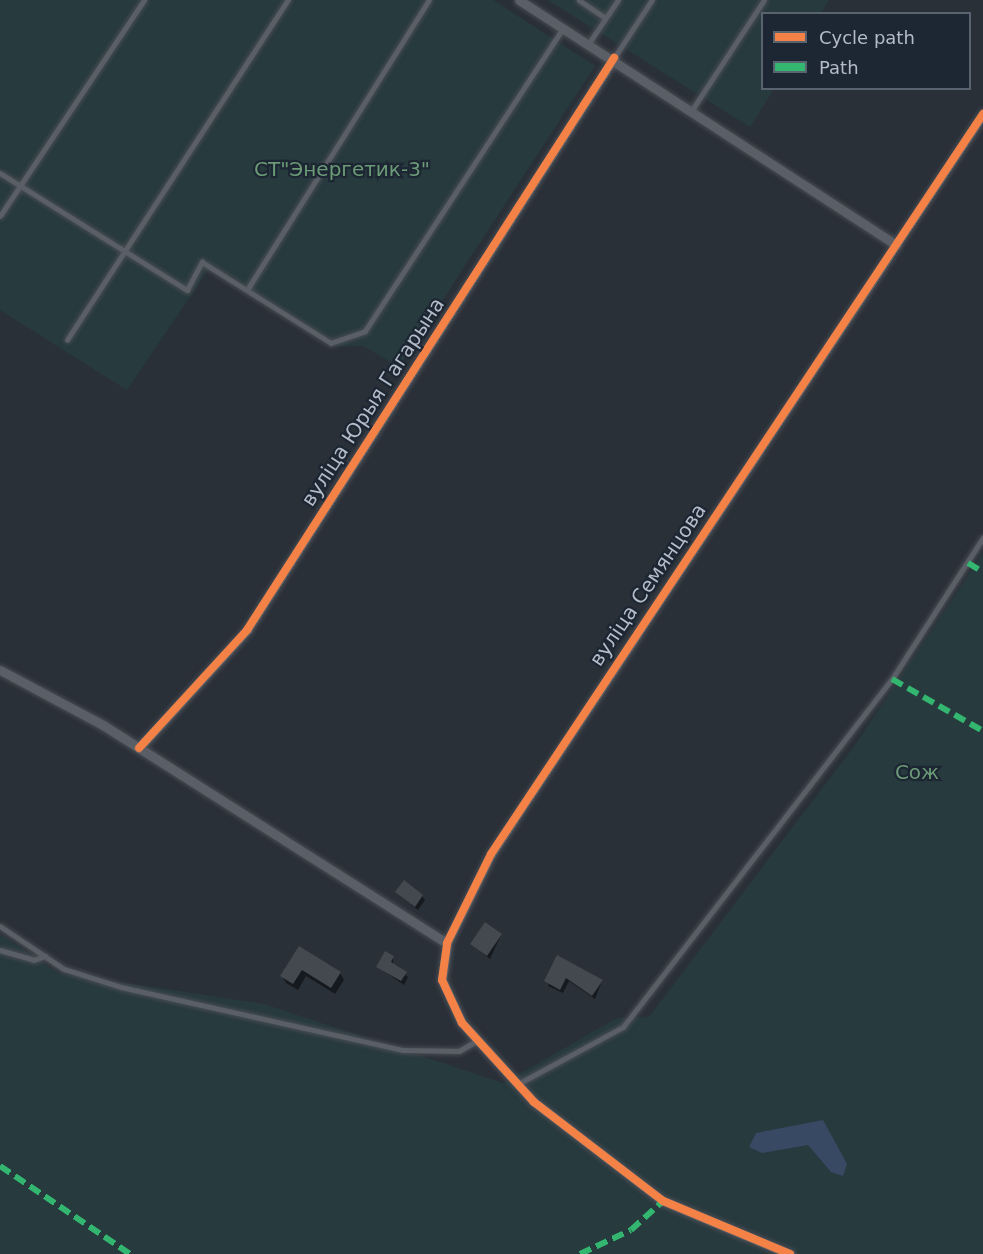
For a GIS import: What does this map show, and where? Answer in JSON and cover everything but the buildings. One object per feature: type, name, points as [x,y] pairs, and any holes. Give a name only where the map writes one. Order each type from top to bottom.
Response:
[{"type":"street","points":[[519,0],[614,58],[896,245]]},
{"type":"street","name":"вуліца Юрыя Гагарына","points":[[139,748],[247,630],[614,58]]},
{"type":"street","name":"вуліца Семянцова","points":[[790,1254],[663,1201],[516,1085],[476,1041],[442,980],[447,943],[492,854],[983,114]]},
{"type":"street","points":[[0,670],[139,748],[447,943]]},
{"type":"lane","points":[[0,216],[144,0]]},
{"type":"lane","points":[[68,340],[288,0]]},
{"type":"lane","points":[[247,290],[429,0]]},
{"type":"lane","points":[[579,0],[606,18]]},
{"type":"lane","points":[[589,43],[618,0]]},
{"type":"lane","points":[[614,58],[652,0]]},
{"type":"lane","points":[[692,110],[764,0]]},
{"type":"lane","points":[[0,173],[187,290],[202,261],[331,343],[365,331],[564,27]]},
{"type":"lane","points":[[516,1085],[622,1027],[892,679],[983,538]]},
{"type":"lane","points":[[0,926],[45,956],[87,978],[359,1042],[459,1051],[476,1041]]},
{"type":"lane","points":[[0,950],[34,960],[45,956]]},
{"type":"green space","name":"СТ\"Энергетик-3\"","points":[[0,0],[493,0],[595,66],[399,367],[364,346],[332,346],[208,270],[127,390],[0,310]]},
{"type":"green space","points":[[548,0],[829,0],[822,12],[761,12],[761,90],[773,90],[750,127]]},
{"type":"green space","name":"Сож","points":[[983,553],[983,1254],[0,1254],[0,934],[58,973],[264,1004],[503,1083],[617,1018],[649,1017],[855,745]]},
{"type":"water","points":[[823,1120],[847,1164],[843,1176],[831,1172],[808,1145],[762,1153],[749,1147],[756,1133]]},
{"type":"marked path","points":[[968,563],[983,572]]},
{"type":"marked path","points":[[892,679],[983,731]]},
{"type":"marked path","points":[[0,1166],[130,1254]]},
{"type":"marked path","points":[[580,1254],[631,1230],[663,1201]]},
{"type":"cycle path","points":[[139,748],[247,630],[614,58]]},
{"type":"cycle path","points":[[790,1254],[663,1201],[534,1102],[462,1023],[442,980],[447,943],[491,854],[983,114]]}]
